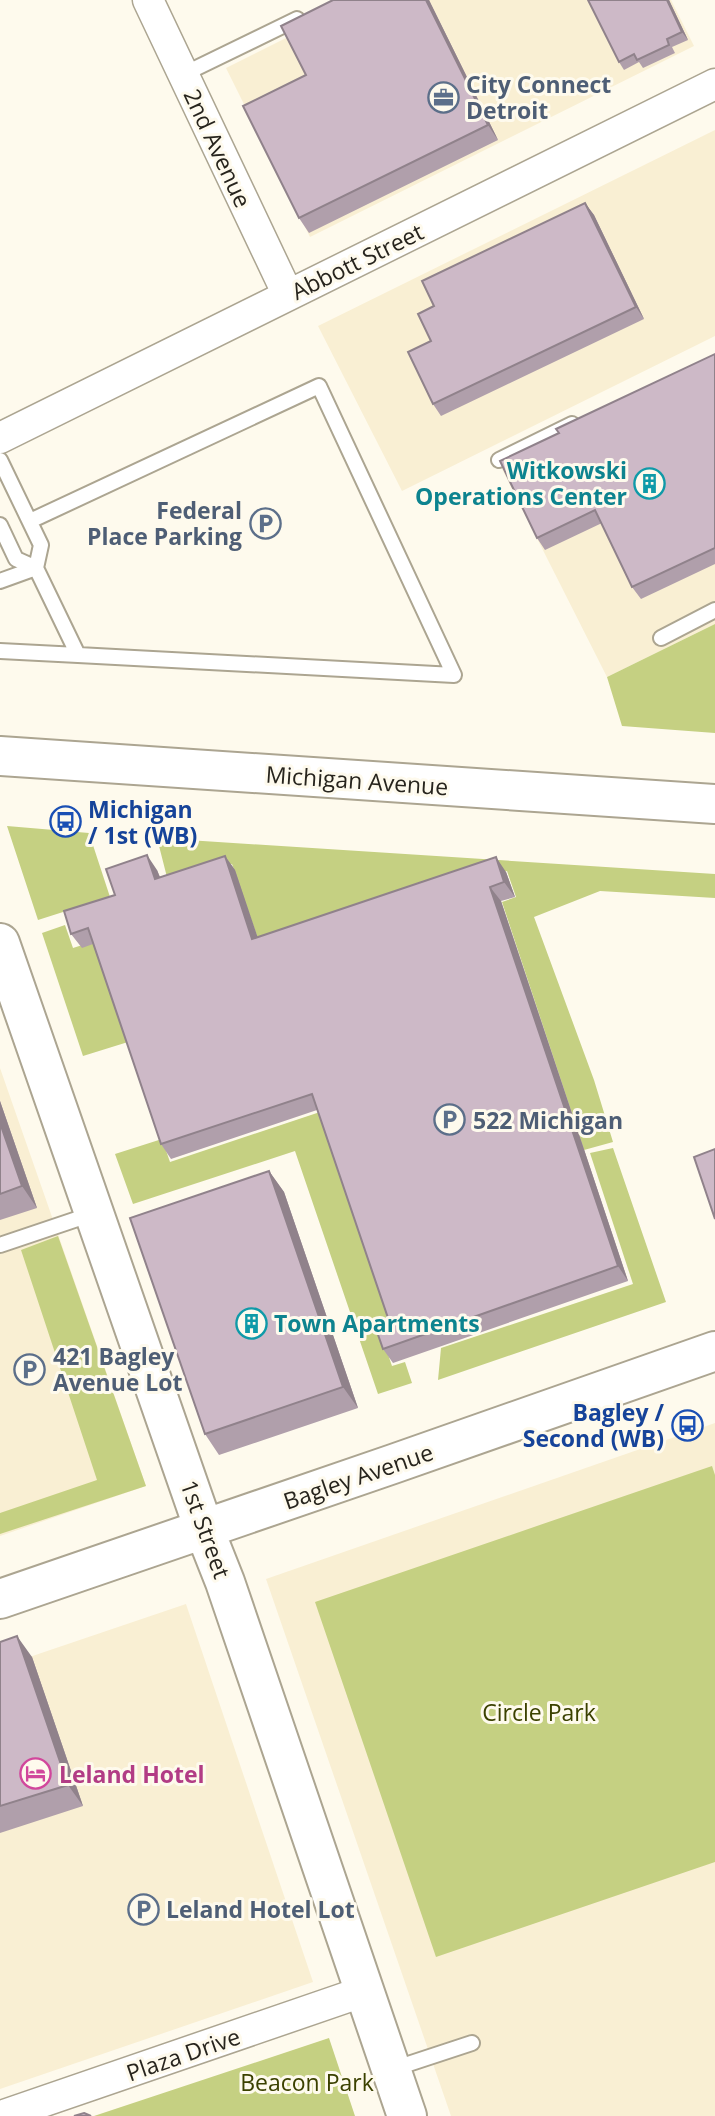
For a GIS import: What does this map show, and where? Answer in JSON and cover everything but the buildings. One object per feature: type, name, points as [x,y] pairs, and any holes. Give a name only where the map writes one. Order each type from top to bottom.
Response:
[{"type":"street","name":"2nd Avenue","points":[[148,0],[288,295]]},
{"type":"street","name":"Abbott Street","points":[[0,438],[715,84]]},
{"type":"street","name":"Michigan Avenue","points":[[0,756],[715,804]]},
{"type":"street","name":"1st Street","points":[[0,943],[204,1529],[225,1582],[407,2116]]},
{"type":"street","name":"Bagley Avenue","points":[[0,1599],[715,1351]]},
{"type":"street","name":"Plaza Drive","points":[[1,2116],[365,1991]]},
{"type":"lane","points":[[184,74],[312,12]]},
{"type":"lane","points":[[0,651],[454,675],[319,386],[30,522]]},
{"type":"lane","points":[[499,460],[583,419]]},
{"type":"lane","points":[[0,460],[41,545],[36,568],[78,655]]},
{"type":"lane","points":[[0,525],[16,559],[36,568]]},
{"type":"lane","points":[[0,581],[36,568]]},
{"type":"lane","points":[[661,638],[715,610]]},
{"type":"lane","points":[[0,1245],[94,1213]]},
{"type":"lane","points":[[391,2069],[471,2043]]},
{"type":"shaded area","points":[[362,0],[671,0],[694,46],[310,237],[226,68]]},
{"type":"shaded area","points":[[715,130],[715,336],[402,491],[318,326]]},
{"type":"shaded area","points":[[715,365],[715,624],[607,677],[502,469]]},
{"type":"shaded area","points":[[0,1068],[146,1486],[0,1536]]},
{"type":"shaded area","points":[[715,1423],[715,2116],[451,2116],[266,1579]]},
{"type":"shaded area","name":"Leland Hotel Lot","points":[[186,1604],[313,1982],[0,2089],[0,1667]]},
{"type":"green space","points":[[715,624],[715,733],[622,726],[607,677]]},
{"type":"green space","points":[[7,826],[89,833],[110,897],[38,920]]},
{"type":"green space","points":[[157,838],[715,874],[715,898],[600,891],[534,917],[594,1080],[613,1142],[584,1150],[502,902],[516,897],[507,871],[263,953],[232,864],[170,889]]},
{"type":"green space","points":[[65,925],[73,948],[95,941],[128,1042],[83,1056],[42,933]]},
{"type":"green space","points":[[320,1112],[396,1335],[383,1340],[392,1366],[405,1362],[412,1383],[378,1394],[295,1151],[133,1204],[115,1154],[162,1139],[170,1162]]},
{"type":"green space","points":[[613,1148],[666,1302],[438,1380],[441,1348],[633,1284],[590,1153]]},
{"type":"green space","points":[[58,1236],[146,1486],[0,1534],[0,1513],[97,1480],[21,1250]]},
{"type":"green space","name":"Circle Park","points":[[712,1466],[715,1475],[715,1862],[436,1957],[315,1602]]},
{"type":"green space","name":"Beacon Park","points":[[329,2038],[355,2116],[94,2116]]},
{"type":"place","name":"City Connect Detroit","points":[[443,97]]},
{"type":"place","name":"Witkowski Operations Center","points":[[650,483]]},
{"type":"place","name":"Federal Place Parking","points":[[265,523]]},
{"type":"place","name":"Michigan / 1st (WB)","points":[[65,822]]},
{"type":"place","name":"522 Michigan","points":[[450,1120]]},
{"type":"place","name":"Town Apartments","points":[[251,1323]]},
{"type":"place","name":"421 Bagley Avenue Lot","points":[[30,1369]]},
{"type":"place","name":"Bagley / Second (WB)","points":[[687,1425]]},
{"type":"place","name":"Leland Hotel","points":[[36,1774]]},
{"type":"place","name":"Leland Hotel Lot","points":[[143,1909]]}]
